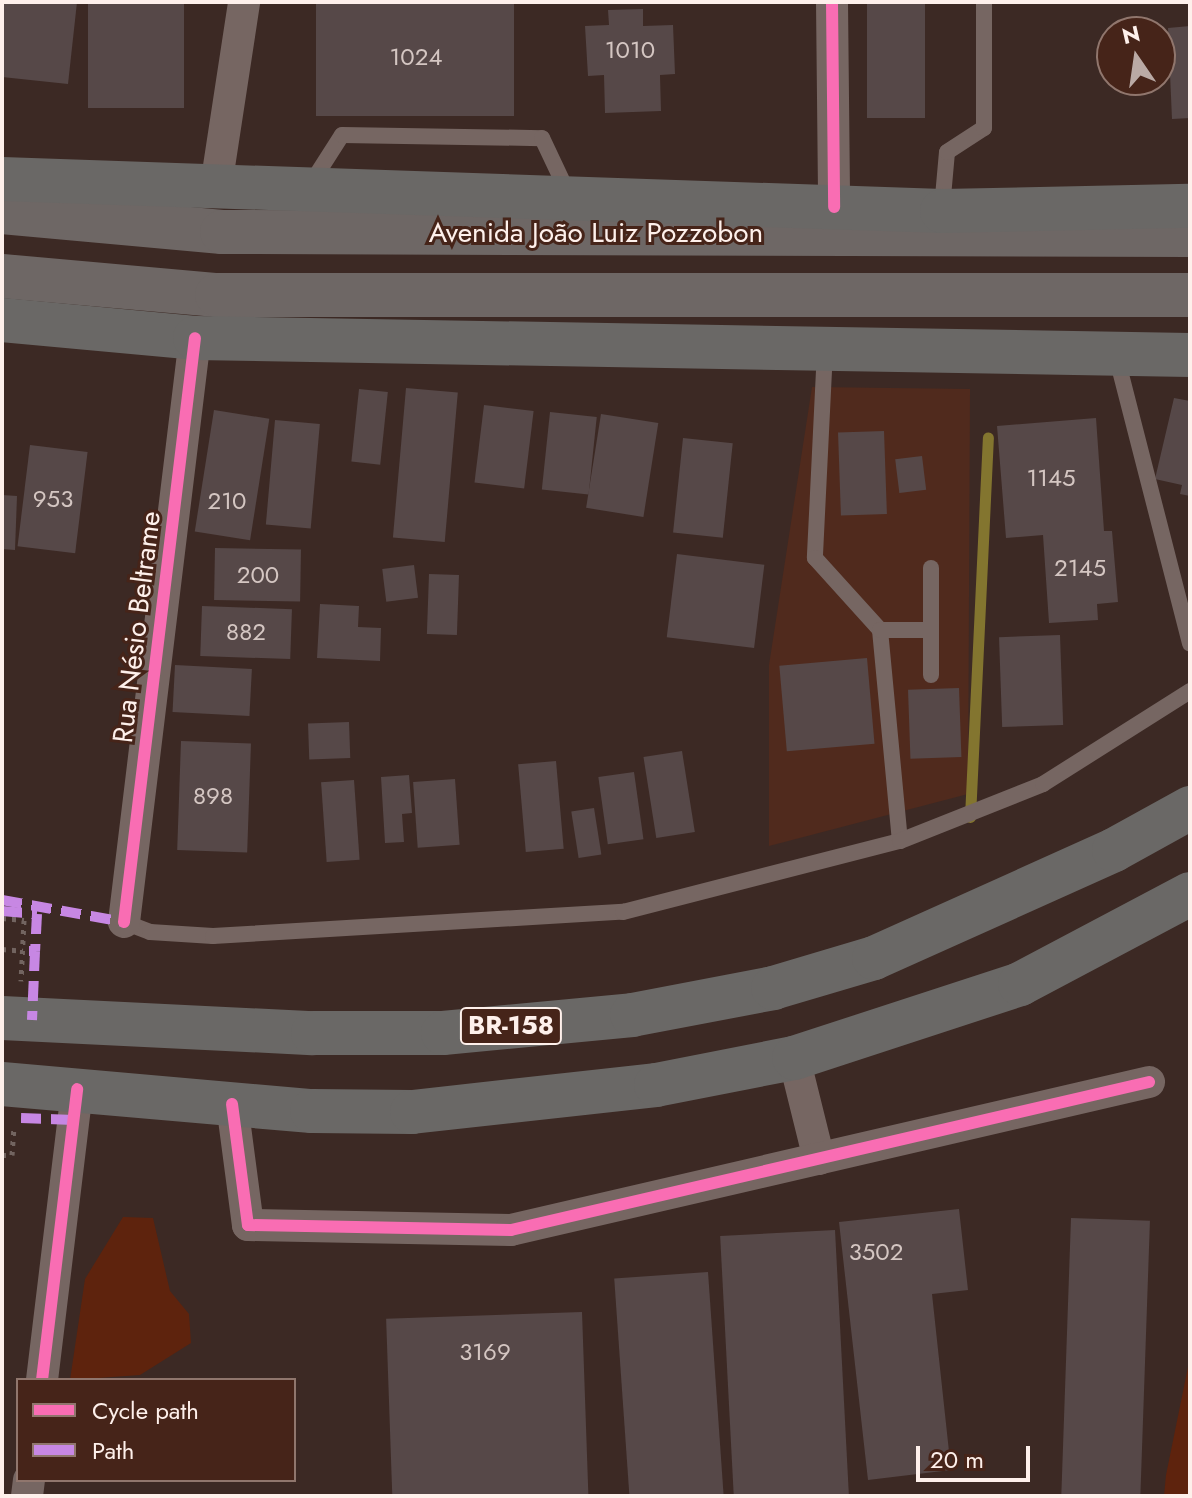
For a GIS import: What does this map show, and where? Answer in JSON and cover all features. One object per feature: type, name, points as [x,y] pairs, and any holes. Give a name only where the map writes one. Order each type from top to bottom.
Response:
[{"type":"highway","points":[[2,179],[942,211],[1190,206]]},
{"type":"highway","points":[[2,320],[195,338],[1190,355]]},
{"type":"highway","name":"BR-158","points":[[2,1018],[313,1033],[428,1033],[632,1015],[773,988],[874,958],[1114,850],[1190,808]]},
{"type":"highway","points":[[8,1100],[77,1089],[232,1104],[427,1111],[656,1085],[794,1058],[1020,984],[1190,894]]},
{"type":"main road","name":"Avenida João Luiz Pozzobon","points":[[2,212],[222,232],[1190,235]]},
{"type":"main road","points":[[2,276],[217,295],[1190,295]]},
{"type":"street","points":[[216,186],[244,2]]},
{"type":"street","points":[[832,2],[834,207]]},
{"type":"street","name":"Rua Nésio Beltrame","points":[[124,922],[195,338]]},
{"type":"street","points":[[794,1058],[819,1159]]},
{"type":"street","points":[[232,1104],[248,1225],[511,1230],[1149,1082]]},
{"type":"street","points":[[42,1378],[77,1089]]},
{"type":"lane","points":[[942,211],[947,152],[984,128],[984,2]]},
{"type":"lane","points":[[307,189],[342,135],[542,138],[570,198]]},
{"type":"lane","points":[[826,348],[815,558],[880,630],[900,841]]},
{"type":"lane","points":[[1116,354],[1190,644]]},
{"type":"lane","points":[[931,568],[931,675]]},
{"type":"lane","points":[[880,630],[931,630]]},
{"type":"lane","points":[[124,922],[150,932],[213,936],[623,912],[900,841],[1043,784],[1190,691]]},
{"type":"path","points":[[2,918],[24,920],[26,951],[2,949]]},
{"type":"path","points":[[2,1154],[12,1154],[8,1100]]},
{"type":"shaded area","points":[[812,387],[970,389],[968,794],[769,846],[769,665]]},
{"type":"shaded area","points":[[123,1217],[153,1218],[170,1291],[189,1314],[191,1343],[140,1375],[70,1378],[85,1279]]},
{"type":"shaded area","points":[[1190,1357],[1190,1496],[1164,1496],[1166,1475]]},
{"type":"building","points":[[2,2],[77,2],[68,84],[2,77]]},
{"type":"building","points":[[88,2],[184,2],[184,108],[88,108]]},
{"type":"building","points":[[316,2],[514,2],[514,116],[316,116]]},
{"type":"building","points":[[867,2],[925,2],[925,118],[867,118]]},
{"type":"building","points":[[643,9],[643,26],[673,25],[675,74],[660,75],[661,111],[605,113],[604,75],[588,76],[585,26],[609,25],[608,10]]},
{"type":"building","points":[[1190,26],[1190,118],[1172,119],[1171,96],[1176,96],[1176,27]]},
{"type":"building","points":[[406,388],[458,393],[445,542],[393,537]]},
{"type":"building","points":[[359,389],[388,392],[380,465],[351,462]]},
{"type":"building","points":[[1174,398],[1190,401],[1190,496],[1180,494],[1182,485],[1155,479]]},
{"type":"building","points":[[484,405],[534,411],[524,489],[474,482]]},
{"type":"building","points":[[214,410],[269,419],[250,540],[195,531]]},
{"type":"building","points":[[550,412],[597,417],[589,494],[542,490]]},
{"type":"building","points":[[601,414],[658,423],[643,517],[586,508]]},
{"type":"building","points":[[1096,418],[1104,531],[1112,531],[1118,602],[1097,604],[1098,620],[1049,623],[1043,535],[1006,538],[997,426]]},
{"type":"building","points":[[275,420],[320,424],[311,529],[266,525]]},
{"type":"building","points":[[884,431],[887,514],[841,516],[838,433]]},
{"type":"building","points":[[683,438],[733,443],[723,538],[673,532]]},
{"type":"building","points":[[30,445],[88,452],[75,553],[18,546]]},
{"type":"building","points":[[922,456],[926,490],[899,493],[895,459]]},
{"type":"building","points":[[2,495],[17,496],[15,550],[2,549]]},
{"type":"building","points":[[215,548],[301,550],[300,601],[214,600]]},
{"type":"building","points":[[677,554],[764,565],[754,648],[667,637]]},
{"type":"building","points":[[414,565],[418,598],[386,602],[382,569]]},
{"type":"building","points":[[429,574],[459,575],[457,635],[427,634]]},
{"type":"building","points":[[320,604],[359,606],[358,627],[381,628],[380,661],[317,658]]},
{"type":"building","points":[[202,606],[292,609],[290,659],[200,656]]},
{"type":"building","points":[[1060,635],[1063,725],[1002,727],[999,637]]},
{"type":"building","points":[[867,658],[874,744],[787,751],[779,666]]},
{"type":"building","points":[[175,665],[252,669],[249,716],[173,712]]},
{"type":"building","points":[[959,688],[961,757],[910,759],[908,690]]},
{"type":"building","points":[[349,722],[350,758],[309,759],[308,723]]},
{"type":"building","points":[[181,741],[251,743],[247,852],[177,850]]},
{"type":"building","points":[[682,751],[695,832],[656,838],[643,757]]},
{"type":"building","points":[[556,761],[564,849],[526,852],[518,764]]},
{"type":"building","points":[[634,772],[643,839],[608,844],[598,777]]},
{"type":"building","points":[[409,775],[412,813],[402,814],[404,842],[385,843],[381,777]]},
{"type":"building","points":[[455,779],[460,845],[418,848],[413,782]]},
{"type":"building","points":[[354,780],[360,860],[327,862],[321,782]]},
{"type":"building","points":[[594,808],[601,854],[579,858],[571,812]]},
{"type":"building","points":[[959,1209],[968,1290],[932,1294],[951,1470],[868,1480],[839,1222]]},
{"type":"building","points":[[1071,1218],[1150,1221],[1140,1496],[1061,1496]]},
{"type":"building","points":[[835,1230],[849,1496],[734,1496],[720,1236]]},
{"type":"building","points":[[708,1272],[724,1496],[629,1496],[614,1279]]},
{"type":"building","points":[[582,1312],[588,1496],[392,1496],[386,1319]]},
{"type":"waterway","points":[[970,817],[988,437]]},
{"type":"marked path","points":[[2,900],[124,922]]},
{"type":"marked path","points":[[2,911],[37,914],[35,951]]},
{"type":"marked path","points":[[29,951],[35,951],[32,1020]]},
{"type":"marked path","points":[[21,1118],[74,1120]]},
{"type":"cycle path","points":[[832,2],[834,207]]},
{"type":"cycle path","points":[[124,922],[195,338]]},
{"type":"cycle path","points":[[232,1104],[248,1225],[511,1230],[1149,1082]]},
{"type":"cycle path","points":[[42,1378],[77,1089]]}]
